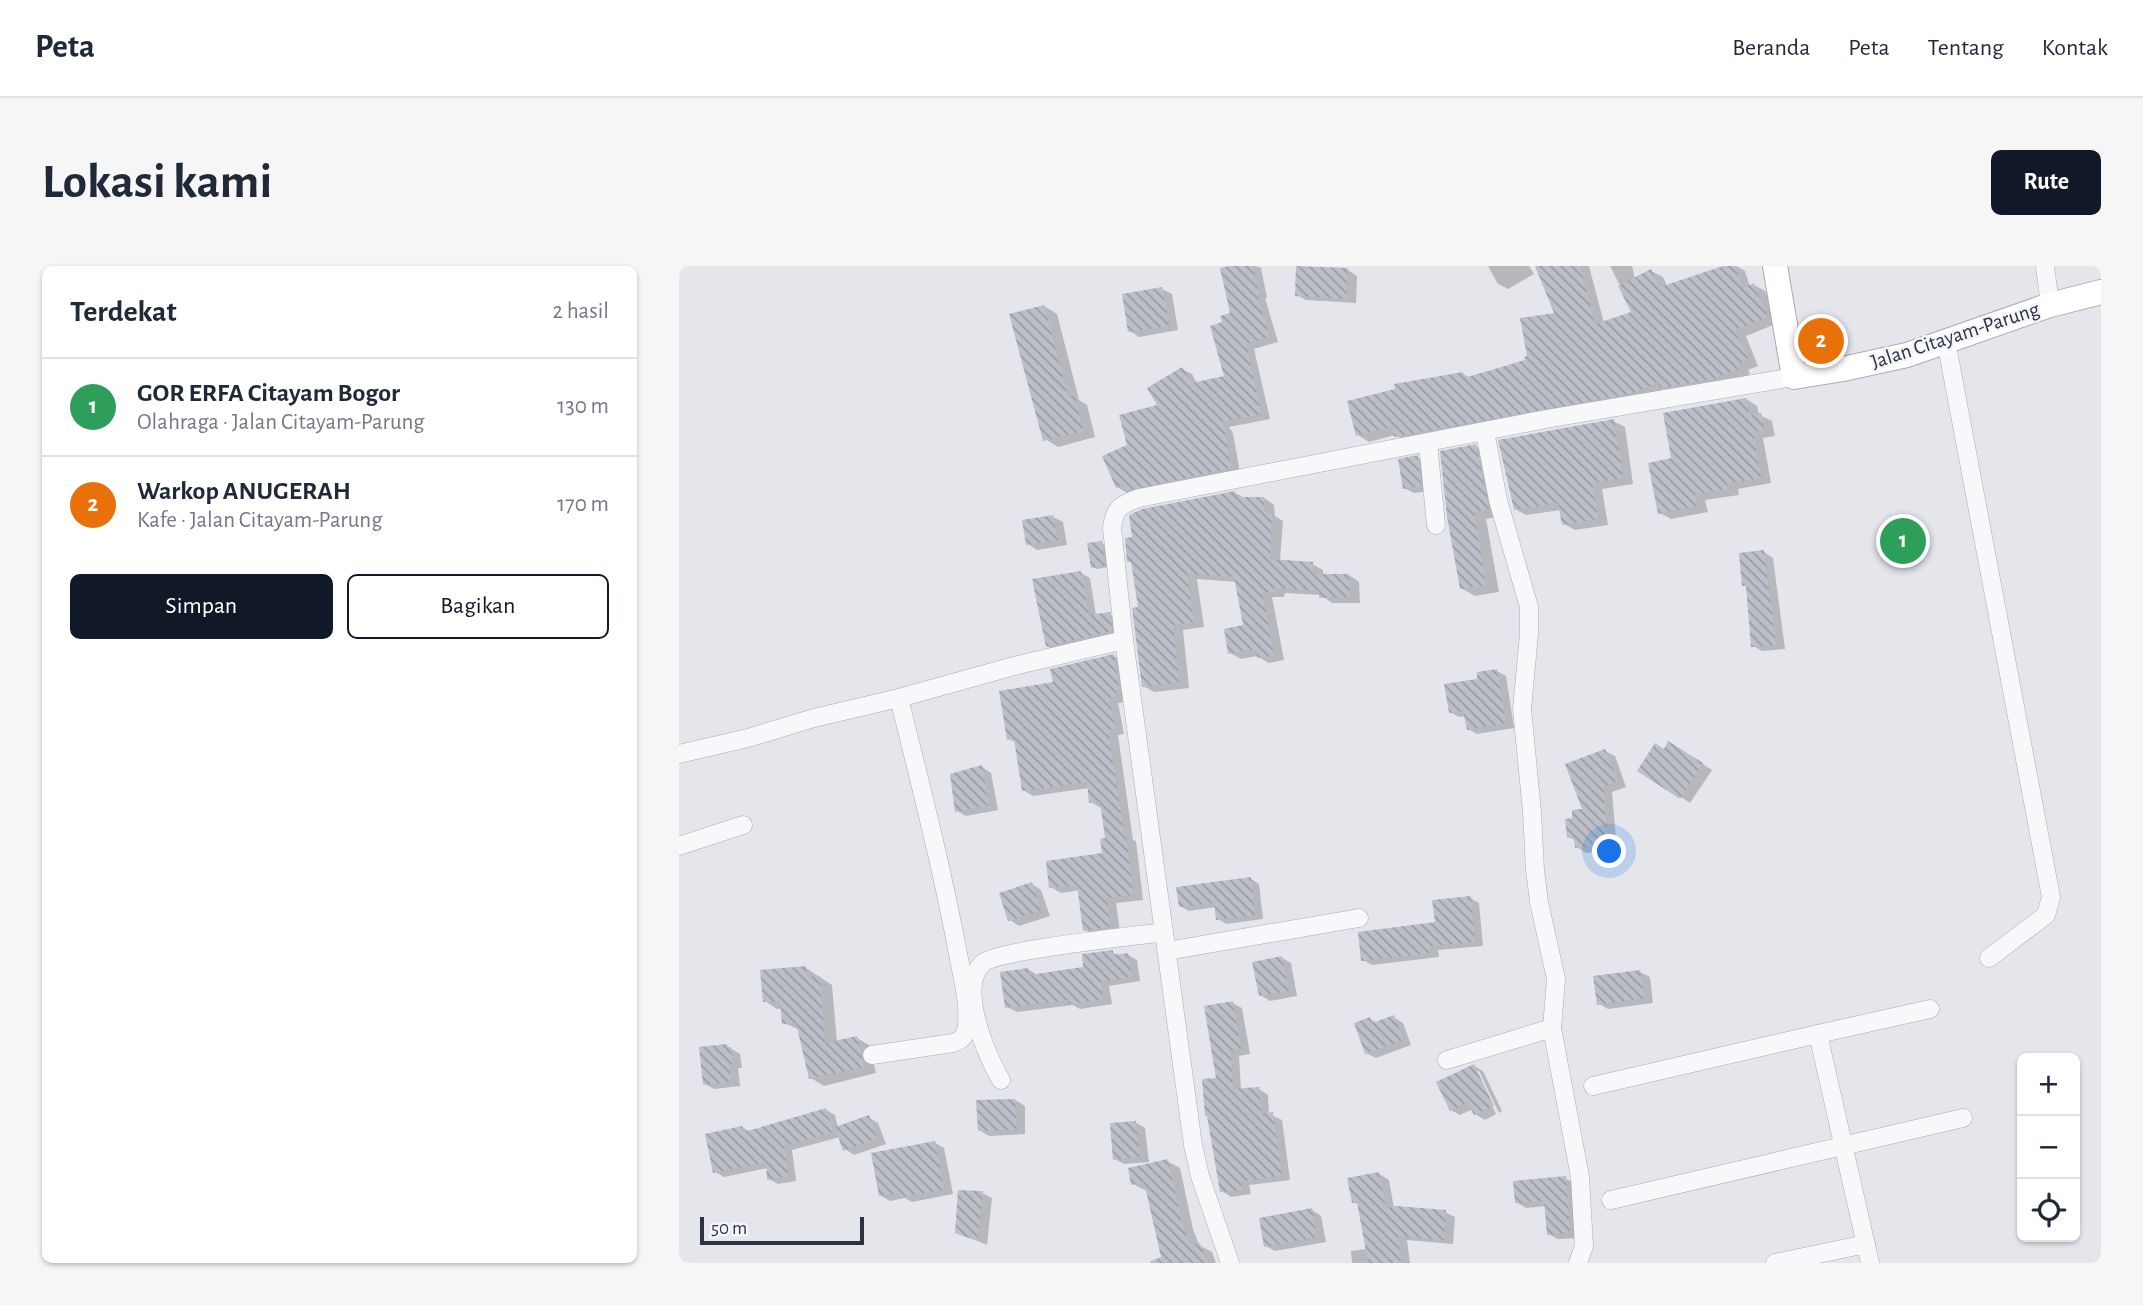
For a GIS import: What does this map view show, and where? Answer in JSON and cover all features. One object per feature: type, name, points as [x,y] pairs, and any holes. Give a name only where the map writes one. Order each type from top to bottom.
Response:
[{"type":"street","points":[[1230,1263],[1200,1176],[1193,1145],[1124,640],[1113,516],[1118,508],[1139,498],[1546,419],[1794,377],[1775,266]]},
{"type":"street","points":[[2045,266],[2050,305]]},
{"type":"street","name":"Jalan Citayam-Parung","points":[[1794,377],[1907,355],[2050,305],[2101,292]]},
{"type":"street","points":[[1947,341],[2051,897],[2046,915],[1989,958]]},
{"type":"street","points":[[1485,432],[1501,511],[1529,607],[1522,709],[1536,881],[1556,979],[1552,1028],[1580,1177],[1584,1246],[1579,1263]]},
{"type":"street","points":[[1428,443],[1436,525]]},
{"type":"street","points":[[679,754],[1124,640]]},
{"type":"street","points":[[872,1055],[961,1040],[965,1033],[967,1014],[944,876],[899,698]]},
{"type":"street","points":[[679,846],[743,825]]},
{"type":"street","points":[[1167,951],[1359,918]]},
{"type":"street","points":[[1001,1080],[991,1064],[975,1019],[975,978],[977,970],[985,961],[1010,954],[1164,932]]},
{"type":"street","points":[[1593,1086],[1930,1009]]},
{"type":"street","points":[[1447,1059],[1552,1028]]},
{"type":"street","points":[[1818,1034],[1870,1263]]},
{"type":"street","points":[[1611,1199],[1963,1118]]},
{"type":"street","points":[[1776,1263],[1865,1244]]},
{"type":"building","points":[[1253,266],[1257,294],[1269,337],[1246,344],[1261,414],[1221,422],[1231,468],[1126,491],[1125,484],[1116,488],[1102,456],[1127,445],[1119,415],[1157,405],[1147,388],[1182,367],[1192,383],[1224,376],[1210,326],[1222,322],[1220,316],[1230,313],[1220,268]]},
{"type":"building","points":[[1296,266],[1348,268],[1346,299],[1295,296]]},
{"type":"building","points":[[1535,266],[1580,266],[1595,324],[1631,312],[1618,286],[1651,269],[1660,287],[1723,266],[1735,266],[1742,288],[1754,283],[1768,317],[1735,330],[1748,359],[1738,364],[1740,368],[1714,379],[1659,388],[1658,382],[1634,393],[1394,437],[1392,427],[1356,436],[1347,401],[1395,389],[1394,384],[1463,372],[1464,378],[1525,360],[1524,357],[1527,356],[1520,318],[1554,313]]},
{"type":"building","points":[[1162,287],[1169,326],[1128,332],[1122,294]]},
{"type":"building","points":[[1044,305],[1068,397],[1075,395],[1083,431],[1043,441],[1009,314]]},
{"type":"building","points":[[1746,398],[1749,415],[1761,413],[1764,430],[1753,432],[1761,478],[1727,484],[1728,489],[1695,494],[1697,506],[1658,514],[1648,463],[1671,458],[1663,413]]},
{"type":"building","points":[[1614,419],[1623,478],[1592,483],[1598,519],[1562,525],[1558,503],[1514,510],[1498,440]]},
{"type":"building","points":[[1476,444],[1489,509],[1474,512],[1486,585],[1460,589],[1447,517],[1440,451]]},
{"type":"building","points":[[1418,455],[1421,486],[1403,489],[1398,459]]},
{"type":"building","points":[[1235,491],[1236,497],[1264,497],[1264,512],[1272,513],[1270,559],[1313,562],[1312,574],[1349,574],[1350,597],[1319,598],[1319,591],[1274,588],[1274,592],[1262,592],[1274,655],[1257,658],[1255,649],[1228,654],[1224,629],[1243,625],[1234,577],[1187,574],[1194,622],[1173,625],[1179,682],[1142,687],[1132,608],[1138,607],[1131,562],[1127,562],[1125,538],[1132,537],[1129,515],[1142,509]]},
{"type":"building","points":[[1053,515],[1058,540],[1026,545],[1022,520]]},
{"type":"building","points":[[1102,541],[1105,566],[1091,568],[1087,543]]},
{"type":"building","points":[[1764,550],[1776,645],[1751,647],[1746,586],[1742,586],[1739,553]]},
{"type":"building","points":[[1081,571],[1089,615],[1110,612],[1112,631],[1046,647],[1032,579]]},
{"type":"building","points":[[1114,654],[1119,689],[1116,690],[1117,696],[1109,698],[1115,729],[1108,730],[1124,834],[1126,833],[1133,895],[1107,898],[1110,927],[1083,931],[1077,885],[1049,888],[1046,861],[1102,853],[1100,839],[1105,838],[1100,802],[1089,803],[1087,782],[1022,791],[1014,739],[1007,740],[999,691],[1053,682],[1050,669]]},
{"type":"building","points":[[1497,669],[1506,723],[1467,730],[1463,711],[1449,713],[1444,684],[1477,679],[1477,672]]},
{"type":"building","points":[[1668,741],[1703,763],[1680,799],[1637,771],[1655,743],[1664,749]]},
{"type":"building","points":[[1605,749],[1618,781],[1603,787],[1608,845],[1575,848],[1574,837],[1567,838],[1565,819],[1572,818],[1572,810],[1582,809],[1565,764]]},
{"type":"building","points":[[982,765],[989,805],[955,812],[950,774]]},
{"type":"building","points":[[1251,877],[1255,915],[1216,920],[1214,903],[1179,907],[1176,887]]},
{"type":"building","points":[[1032,882],[1041,911],[1008,921],[999,893]]},
{"type":"building","points":[[1471,896],[1475,942],[1430,946],[1430,953],[1361,961],[1358,932],[1435,922],[1432,900]]},
{"type":"building","points":[[1113,950],[1113,955],[1128,953],[1132,977],[1101,981],[1103,999],[1068,1004],[1068,1000],[1005,1008],[1000,972],[1028,968],[1029,975],[1083,967],[1082,954]]},
{"type":"building","points":[[1282,956],[1289,991],[1259,996],[1252,962]]},
{"type":"building","points":[[806,966],[807,977],[820,976],[825,1043],[857,1036],[864,1067],[809,1079],[796,1023],[782,1024],[780,1001],[763,1002],[760,970]]},
{"type":"building","points":[[1640,970],[1644,998],[1597,1005],[1593,976]]},
{"type":"building","points":[[1233,1001],[1241,1049],[1231,1051],[1233,1089],[1259,1087],[1261,1114],[1273,1112],[1282,1176],[1241,1181],[1242,1190],[1220,1192],[1205,1116],[1202,1079],[1216,1078],[1204,1006]]},
{"type":"building","points":[[1394,1015],[1403,1040],[1365,1054],[1354,1023],[1370,1017],[1372,1023]]},
{"type":"building","points":[[727,1044],[731,1047],[733,1064],[729,1064],[731,1082],[703,1085],[699,1047]]},
{"type":"building","points":[[1474,1064],[1494,1106],[1474,1115],[1467,1102],[1450,1111],[1436,1082]]},
{"type":"building","points":[[1015,1099],[1017,1130],[978,1131],[976,1100]]},
{"type":"building","points":[[826,1108],[833,1132],[784,1146],[788,1176],[767,1180],[766,1162],[713,1173],[705,1134],[742,1126],[744,1132]]},
{"type":"building","points":[[869,1115],[877,1138],[843,1151],[835,1127]]},
{"type":"building","points":[[1136,1121],[1140,1157],[1113,1160],[1110,1123]]},
{"type":"building","points":[[935,1141],[944,1190],[901,1197],[900,1193],[879,1196],[871,1153]]},
{"type":"building","points":[[1168,1159],[1181,1220],[1190,1246],[1200,1243],[1207,1263],[1151,1263],[1161,1257],[1144,1182],[1131,1185],[1128,1168]]},
{"type":"building","points":[[1379,1172],[1386,1208],[1397,1206],[1446,1210],[1444,1240],[1398,1236],[1401,1263],[1368,1263],[1357,1202],[1352,1203],[1347,1178]]},
{"type":"building","points":[[1566,1176],[1570,1233],[1547,1235],[1544,1201],[1515,1203],[1513,1181]]},
{"type":"building","points":[[958,1190],[983,1191],[977,1241],[955,1233]]},
{"type":"building","points":[[1312,1208],[1317,1237],[1264,1247],[1259,1218]]},
{"type":"place","name":"Warkop ANUGERAH","points":[[1821,341]]},
{"type":"place","name":"GOR ERFA Citayam Bogor","points":[[1903,541]]}]
